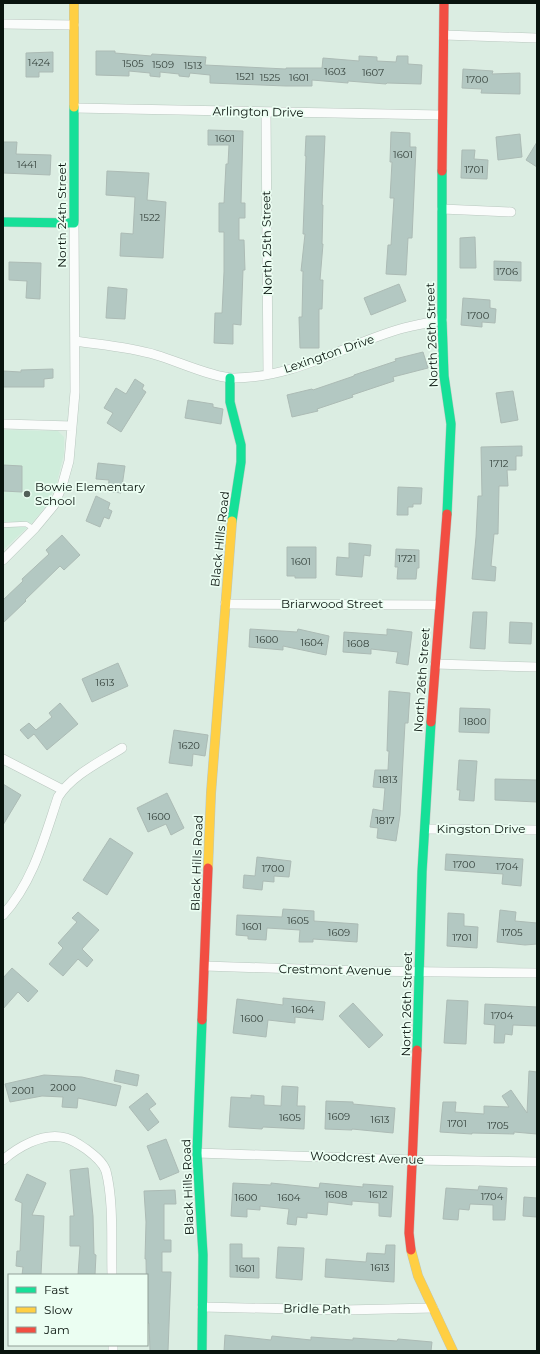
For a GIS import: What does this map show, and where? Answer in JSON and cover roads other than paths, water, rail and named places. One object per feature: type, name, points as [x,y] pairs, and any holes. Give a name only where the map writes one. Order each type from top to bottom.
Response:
[{"type":"street","name":"North 24th Street","points":[[3,560],[34,529],[54,505],[62,486],[69,461],[75,392],[74,3]]},
{"type":"street","name":"North 26th Street","points":[[444,3],[442,115],[442,320],[444,376],[451,424],[448,495],[439,605],[422,872],[420,971],[409,1233],[412,1254],[418,1276],[453,1351]]},
{"type":"street","points":[[3,24],[74,25]]},
{"type":"street","points":[[444,35],[536,38]]},
{"type":"street","name":"Arlington Drive","points":[[74,108],[442,115]]},
{"type":"street","name":"North 25th Street","points":[[266,112],[268,374]]},
{"type":"street","points":[[442,209],[511,212]]},
{"type":"street","points":[[3,222],[74,222]]},
{"type":"street","name":"Lexington Drive","points":[[75,341],[155,354],[212,374],[230,378],[268,374],[302,366],[401,329],[442,320]]},
{"type":"street","name":"Black Hills Road","points":[[202,1351],[203,1255],[197,1153],[211,793],[232,524],[241,462],[241,445],[230,402],[230,378]]},
{"type":"street","points":[[3,424],[72,426]]},
{"type":"street","name":"Briarwood Street","points":[[225,604],[439,605]]},
{"type":"street","points":[[435,664],[537,667]]},
{"type":"street","points":[[3,916],[33,869],[58,798],[63,790],[75,779],[122,748]]},
{"type":"street","points":[[3,759],[63,790]]},
{"type":"street","name":"Kingston Drive","points":[[425,829],[537,830]]},
{"type":"street","name":"Crestmont Avenue","points":[[205,966],[360,971],[537,973]]},
{"type":"street","points":[[3,1160],[24,1145],[48,1137],[62,1137],[73,1140],[95,1156],[105,1168],[110,1194],[112,1274]]},
{"type":"street","name":"Woodcrest Avenue","points":[[197,1153],[413,1160],[537,1162]]},
{"type":"street","name":"Bridle Path","points":[[202,1307],[344,1310],[433,1308]]},
{"type":"lane","points":[[3,525],[26,524],[34,529]]},
{"type":"place","name":"Bowie Elementary School","points":[[27,494]]}]
